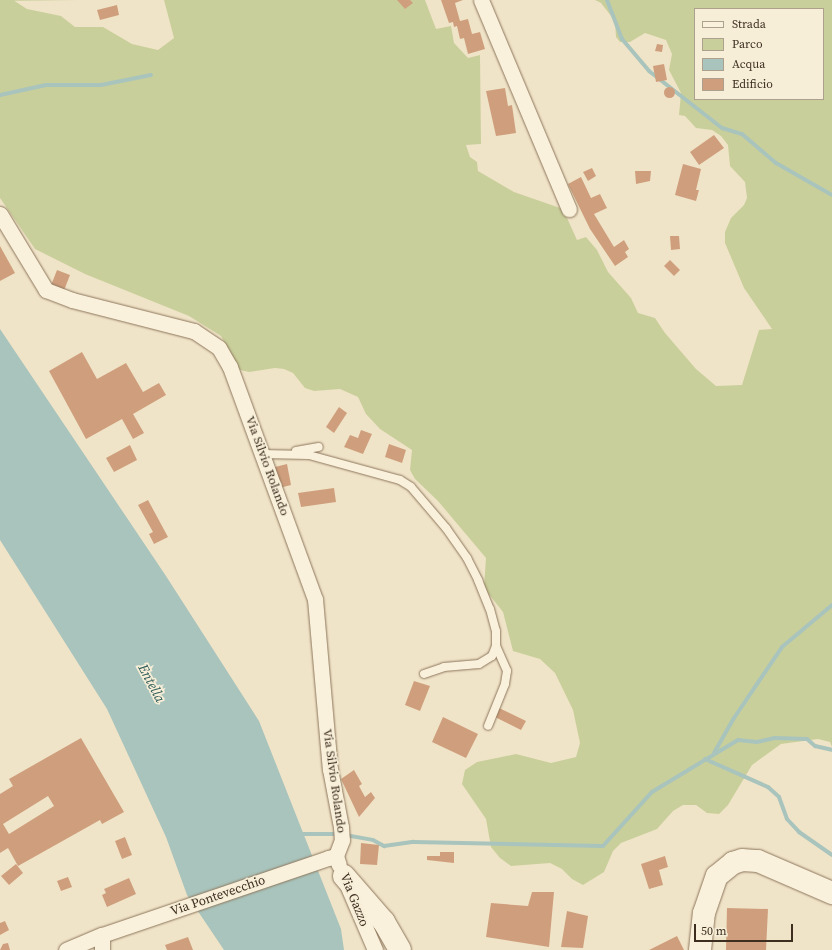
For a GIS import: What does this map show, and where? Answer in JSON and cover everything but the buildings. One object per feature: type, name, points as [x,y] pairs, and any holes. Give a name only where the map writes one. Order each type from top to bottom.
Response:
[{"type":"street","points":[[482,0],[568,208]]},
{"type":"street","name":"Via Silvio Rolando","points":[[0,214],[46,290],[72,300],[194,331],[219,348],[230,367],[315,599],[330,769],[341,827],[342,840],[336,863]]},
{"type":"street","points":[[700,950],[704,913],[717,876],[733,863],[742,860],[758,861],[832,893]]},
{"type":"street","points":[[336,863],[384,922],[400,950]]},
{"type":"street","name":"Via Pontevecchio","points":[[66,950],[105,934],[336,863]]},
{"type":"street","name":"Via Gazzo","points":[[336,863],[375,950]]},
{"type":"street","points":[[102,950],[105,934]]},
{"type":"lane","points":[[262,454],[285,453],[319,447]]},
{"type":"lane","points":[[285,453],[326,458],[359,470],[400,480],[411,487],[446,528],[467,558],[490,609],[496,631],[496,646],[492,656],[479,664],[444,667],[424,674]]},
{"type":"lane","points":[[488,726],[505,684],[507,671],[496,646]]},
{"type":"green space","points":[[0,0],[13,0],[27,9],[61,16],[75,27],[103,27],[132,44],[158,50],[174,38],[164,0],[425,0],[436,29],[451,26],[454,43],[468,58],[480,55],[481,144],[466,145],[470,157],[477,162],[478,171],[514,192],[563,209],[577,240],[586,237],[597,250],[608,272],[631,298],[638,313],[655,318],[665,333],[696,369],[716,386],[742,385],[759,330],[772,329],[744,288],[725,243],[725,232],[731,218],[744,205],[747,198],[745,182],[730,166],[728,145],[721,136],[712,130],[696,128],[685,116],[679,115],[681,93],[669,70],[672,54],[666,40],[645,33],[630,42],[620,42],[616,37],[615,21],[601,3],[595,0],[832,0],[832,747],[830,742],[818,739],[781,744],[752,765],[728,805],[719,814],[707,813],[696,805],[683,805],[673,811],[657,829],[621,843],[613,851],[604,872],[583,885],[572,879],[562,869],[550,863],[511,866],[500,858],[491,847],[486,819],[462,784],[465,770],[477,762],[516,754],[551,763],[576,757],[580,743],[573,710],[555,673],[540,659],[513,651],[503,612],[484,588],[486,558],[438,501],[415,479],[410,470],[412,450],[380,429],[366,414],[358,397],[340,389],[314,391],[305,388],[293,373],[284,369],[275,368],[249,372],[240,370],[221,336],[189,316],[85,274],[35,249],[0,198]]},
{"type":"water","name":"Entella","points":[[0,329],[166,576],[259,721],[341,929],[344,950],[224,950],[187,895],[166,837],[107,709],[0,540]]},
{"type":"waterway","points":[[607,0],[622,39],[649,71],[722,128],[742,134],[776,163],[832,195]]},
{"type":"waterway","points":[[0,95],[46,85],[101,85],[151,75]]},
{"type":"waterway","points":[[714,753],[734,718],[782,647],[832,605]]},
{"type":"waterway","points":[[345,835],[373,840],[384,846],[414,842],[603,846],[652,792],[738,740],[757,742],[775,738],[807,739],[815,746],[832,750]]},
{"type":"waterway","points":[[705,759],[768,787],[779,797],[787,819],[799,832],[832,855]]},
{"type":"waterway","points":[[300,834],[339,834]]}]
